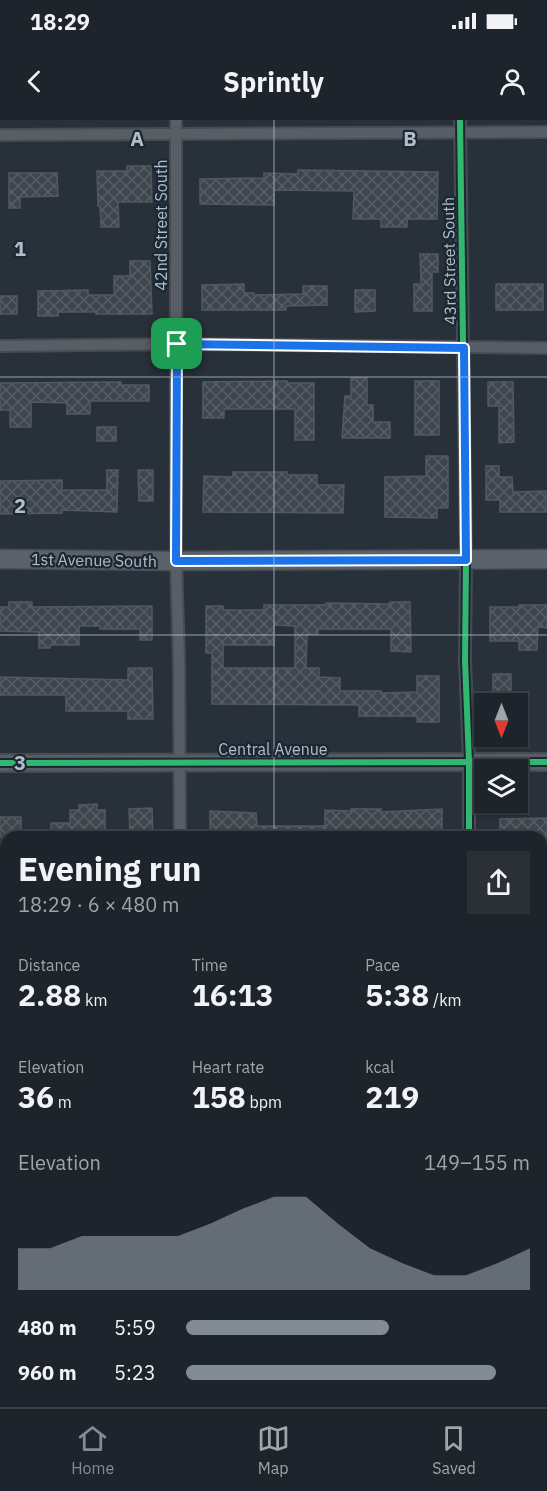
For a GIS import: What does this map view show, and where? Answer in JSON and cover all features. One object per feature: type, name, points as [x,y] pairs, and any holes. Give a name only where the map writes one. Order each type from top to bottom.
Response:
[{"type":"main road","name":"1st Avenue South","points":[[0,559],[176,561],[547,559]]},
{"type":"main road","name":"Central Avenue","points":[[0,763],[547,762]]},
{"type":"street","name":"42nd Street South","points":[[176,120],[176,561],[180,831]]},
{"type":"street","name":"43rd Street South","points":[[460,120],[466,560],[465,660],[469,831]]},
{"type":"street","points":[[0,135],[547,132]]},
{"type":"street","points":[[0,346],[177,344],[547,348]]},
{"type":"building","points":[[127,166],[151,166],[152,202],[118,202],[119,227],[101,227],[97,171],[127,171]]},
{"type":"building","points":[[298,170],[438,172],[437,219],[407,219],[407,227],[381,227],[381,219],[353,219],[354,191],[274,190],[274,205],[200,204],[200,179],[264,178],[264,173],[298,174]]},
{"type":"building","points":[[9,173],[57,173],[58,196],[20,197],[20,208],[9,208]]},
{"type":"building","points":[[420,254],[438,254],[438,272],[432,272],[432,311],[414,311],[414,284],[421,284]]},
{"type":"building","points":[[130,261],[150,261],[152,314],[58,312],[58,316],[38,316],[38,291],[88,290],[88,295],[114,295],[114,276],[130,276]]},
{"type":"building","points":[[244,284],[244,293],[254,293],[254,295],[303,294],[303,286],[327,286],[327,305],[286,306],[286,310],[202,310],[202,285]]},
{"type":"building","points":[[496,284],[543,284],[543,310],[496,310]]},
{"type":"building","points":[[355,290],[375,290],[375,311],[355,312]]},
{"type":"building","points":[[0,296],[17,296],[17,314],[0,314]]},
{"type":"building","points":[[351,378],[367,378],[367,405],[373,405],[373,422],[390,422],[390,438],[342,438],[345,396],[351,396]]},
{"type":"building","points":[[287,381],[287,383],[314,383],[314,440],[295,440],[295,409],[224,409],[224,418],[203,418],[203,382]]},
{"type":"building","points":[[415,381],[439,381],[439,435],[415,435]]},
{"type":"building","points":[[121,382],[121,385],[149,385],[149,401],[90,401],[90,414],[67,414],[67,403],[31,402],[31,427],[10,427],[10,410],[0,410],[0,383]]},
{"type":"building","points":[[488,382],[513,382],[514,442],[499,443],[499,406],[488,406]]},
{"type":"building","points":[[97,427],[116,427],[116,441],[97,441]]},
{"type":"building","points":[[426,456],[448,456],[448,508],[437,508],[437,518],[385,517],[385,477],[426,476]]},
{"type":"building","points":[[486,466],[499,466],[499,477],[512,477],[513,492],[546,491],[546,512],[500,512],[500,500],[486,500]]},
{"type":"building","points":[[107,470],[118,470],[117,512],[62,510],[62,513],[0,514],[0,481],[62,480],[62,490],[107,490]]},
{"type":"building","points":[[138,470],[153,470],[153,501],[139,501]]},
{"type":"building","points":[[233,472],[287,472],[287,475],[317,475],[317,485],[344,485],[343,513],[203,512],[204,476],[233,477]]},
{"type":"building","points":[[9,602],[32,602],[32,607],[152,606],[152,640],[140,640],[140,629],[100,629],[100,626],[79,626],[79,645],[50,645],[50,648],[39,648],[39,632],[0,631],[0,607],[9,607]]},
{"type":"building","points":[[390,602],[410,602],[411,652],[391,651],[391,629],[318,629],[318,634],[307,634],[306,668],[319,668],[319,677],[340,678],[340,691],[417,692],[417,676],[439,676],[439,722],[417,722],[417,716],[359,716],[359,705],[212,704],[212,653],[206,653],[206,606],[223,606],[223,610],[264,610],[264,605],[390,604]],"holes":[[[274,625],[295,626],[295,668],[223,668],[223,645],[274,645]]]},
{"type":"building","points":[[519,605],[547,605],[547,628],[538,627],[537,650],[519,650],[519,641],[490,641],[490,607],[519,607]]},
{"type":"building","points":[[128,668],[152,668],[153,719],[128,719],[128,711],[66,711],[66,695],[0,695],[0,677],[128,680]]},
{"type":"building","points":[[493,674],[511,674],[511,693],[493,693]]},
{"type":"building","points":[[97,804],[97,810],[105,810],[105,831],[51,831],[51,823],[70,823],[70,810],[79,810],[79,805]]},
{"type":"building","points":[[152,808],[153,831],[130,831],[129,809]]},
{"type":"building","points":[[351,809],[381,809],[381,812],[442,809],[442,831],[210,831],[210,811],[256,813],[257,826],[325,826],[325,810],[351,811]]},
{"type":"building","points":[[0,817],[21,817],[21,831],[0,831]]},
{"type":"building","points":[[547,818],[547,831],[500,831],[500,819]]},
{"type":"cycle path","points":[[460,120],[466,560],[465,660],[469,831]]},
{"type":"cycle path","points":[[0,763],[547,762]]},
{"type":"route","points":[[177,344],[464,348],[466,560],[176,561],[177,344]]}]
